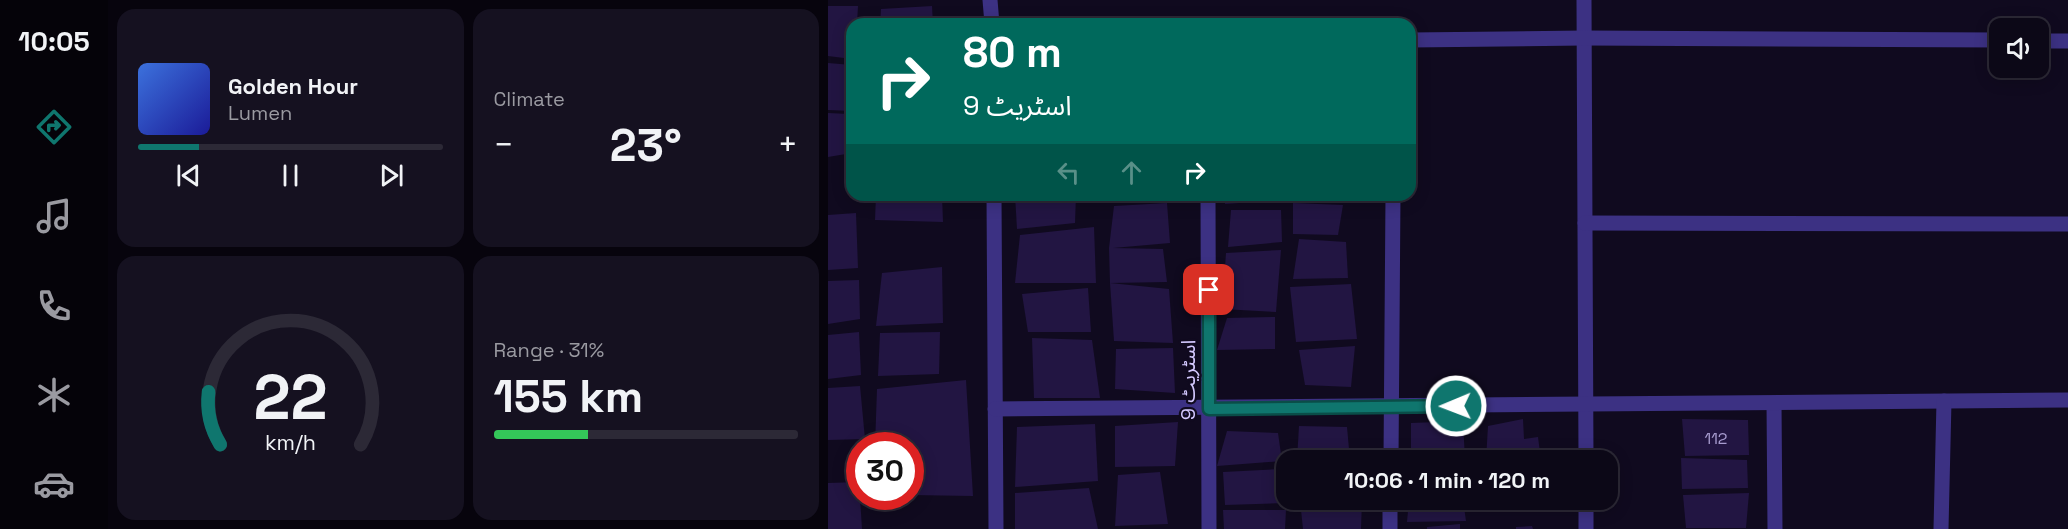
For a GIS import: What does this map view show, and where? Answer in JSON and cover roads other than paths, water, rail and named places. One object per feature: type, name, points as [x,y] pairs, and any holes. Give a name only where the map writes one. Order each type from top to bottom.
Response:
[{"type":"street","points":[[990,0],[992,18]]},
{"type":"street","points":[[1584,0],[1586,450]]},
{"type":"street","points":[[1416,40],[1584,38],[1989,40]]},
{"type":"street","points":[[2049,41],[2068,41]]},
{"type":"street","points":[[994,201],[996,529]]},
{"type":"street","name":"اسٹریٹ 9","points":[[1208,201],[1209,529]]},
{"type":"street","points":[[1391,450],[1393,201]]},
{"type":"street","points":[[1585,223],[2068,225]]},
{"type":"street","points":[[995,409],[2068,400]]},
{"type":"street","points":[[1941,529],[1944,401]]},
{"type":"street","points":[[1774,403],[1775,529]]},
{"type":"street","points":[[1390,510],[1390,529]]},
{"type":"street","points":[[1586,510],[1586,529]]}]
